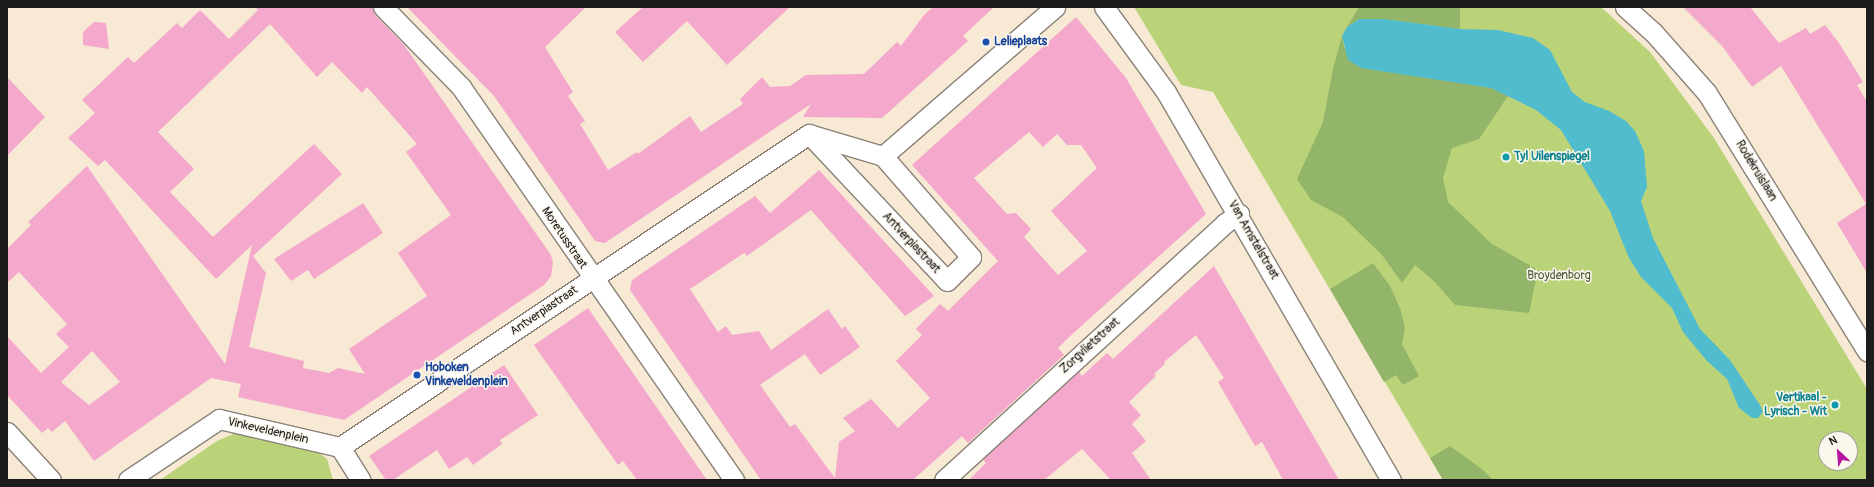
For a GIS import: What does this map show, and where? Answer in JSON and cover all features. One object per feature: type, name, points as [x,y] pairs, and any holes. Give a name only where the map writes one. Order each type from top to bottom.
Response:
[{"type":"street","name":"Moretusstraat","points":[[383,7],[461,87],[592,279],[734,480]]},
{"type":"street","points":[[809,134],[884,156],[1055,7]]},
{"type":"street","name":"Van Amstelstraat","points":[[1104,7],[1166,92],[1239,214],[1391,480]]},
{"type":"street","name":"Rodekruislaan","points":[[1624,7],[1653,32],[1707,94],[1867,351]]},
{"type":"street","name":"Antverpiastraat","points":[[340,447],[809,134],[947,281],[971,257],[884,156]]},
{"type":"street","name":"Zorgvlietstraat","points":[[944,480],[1225,223],[1239,214]]},
{"type":"street","name":"Vinkeveldenplein","points":[[128,480],[219,419],[340,447]]},
{"type":"street","points":[[7,432],[51,480]]},
{"type":"street","points":[[340,447],[361,480]]},
{"type":"green space","name":"Broydenborg","points":[[1134,7],[1601,7],[1650,52],[1714,138],[1867,389],[1867,480],[1443,480],[1213,92],[1181,85]]},
{"type":"green space","points":[[1359,7],[1460,7],[1460,29],[1384,19],[1359,19],[1347,27]]},
{"type":"green space","points":[[1342,36],[1344,48],[1361,68],[1457,81],[1491,88],[1508,96],[1479,139],[1452,148],[1443,178],[1448,202],[1492,244],[1538,270],[1529,313],[1455,305],[1435,282],[1415,265],[1402,283],[1382,255],[1343,217],[1311,200],[1297,179],[1323,122],[1333,69]]},
{"type":"green space","points":[[1373,263],[1390,286],[1400,308],[1405,328],[1402,344],[1419,376],[1403,385],[1396,375],[1384,382],[1330,289]]},
{"type":"green space","points":[[238,432],[311,447],[327,459],[333,480],[160,480],[217,441]]},
{"type":"green space","points":[[1450,446],[1483,470],[1493,480],[1443,480],[1430,458]]},
{"type":"water","points":[[1359,19],[1384,19],[1460,29],[1498,30],[1533,38],[1550,50],[1572,92],[1585,102],[1609,111],[1626,121],[1635,131],[1644,151],[1647,187],[1641,201],[1653,238],[1700,329],[1730,360],[1760,405],[1763,412],[1758,418],[1752,418],[1739,408],[1727,379],[1707,361],[1683,332],[1672,308],[1641,277],[1629,258],[1610,211],[1561,130],[1536,110],[1491,88],[1361,68],[1348,60],[1342,36],[1347,27]]},
{"type":"building","points":[[255,7],[372,7],[375,15],[404,45],[551,255],[553,263],[551,276],[544,285],[344,420],[238,397],[241,384],[211,378],[94,461],[65,421],[52,432],[48,428],[42,433],[7,395],[7,336],[41,373],[69,347],[56,334],[67,324],[19,272],[7,283],[7,249],[31,225],[28,222],[87,166],[225,364],[252,245],[216,279],[105,160],[98,166],[68,138],[95,113],[82,100],[128,57],[134,63],[177,23],[182,28],[200,10],[229,39],[258,10]],"holes":[[[270,24],[317,77],[332,62],[362,93],[367,87],[417,144],[406,152],[451,215],[398,253],[427,296],[349,349],[365,374],[338,368],[329,373],[303,368],[304,361],[249,347],[266,273],[253,256],[342,174],[314,144],[213,237],[170,192],[194,169],[158,132]],[[92,351],[120,382],[89,405],[61,382]]]},
{"type":"building","points":[[407,7],[586,7],[545,47],[573,92],[568,96],[585,121],[580,124],[608,170],[637,152],[638,154],[690,116],[701,132],[743,104],[740,99],[762,77],[770,87],[790,86],[806,75],[864,74],[897,42],[901,46],[924,15],[933,7],[994,7],[963,36],[968,41],[882,118],[803,117],[811,104],[605,243],[595,241],[494,96]]},
{"type":"building","points":[[643,7],[790,7],[727,65],[687,21],[643,62],[615,32]]},
{"type":"building","points":[[1683,7],[1750,7],[1779,43],[1806,28],[1810,34],[1825,25],[1839,43],[1863,82],[1857,85],[1867,102],[1867,273],[1837,223],[1866,204],[1781,66],[1752,87],[1722,46]]},
{"type":"building","points":[[1076,17],[1126,78],[1206,214],[1068,338],[1058,348],[1064,355],[968,443],[962,436],[913,480],[761,480],[630,290],[632,280],[755,196],[770,213],[819,170],[934,296],[905,316],[811,210],[747,256],[744,253],[690,289],[718,332],[726,326],[732,335],[759,331],[771,350],[828,309],[842,329],[845,326],[860,347],[820,375],[805,354],[760,385],[790,427],[795,424],[835,478],[839,442],[855,431],[843,418],[871,399],[898,428],[930,398],[896,361],[922,335],[916,329],[940,304],[948,311],[998,261],[912,165]],"holes":[[[1029,132],[1043,147],[1057,134],[1067,145],[1081,145],[1097,168],[1051,211],[1087,251],[1058,275],[1024,237],[1031,229],[1016,213],[1007,214],[974,178]]]},
{"type":"building","points":[[94,22],[106,23],[109,49],[83,45],[83,32]]},
{"type":"building","points":[[7,77],[45,117],[7,156]]},
{"type":"building","points":[[363,203],[383,233],[314,279],[308,270],[291,281],[274,259]]},
{"type":"building","points":[[1214,266],[1339,480],[1283,480],[1262,442],[1255,446],[1218,382],[1224,378],[1196,335],[1164,362],[1165,364],[1154,374],[1156,376],[1129,402],[1141,415],[1132,424],[1146,441],[1132,453],[1151,480],[1111,480],[1082,449],[1044,480],[969,480],[986,463],[983,459],[1079,372],[1082,376],[1107,353],[1113,359]]},
{"type":"building","points":[[588,308],[707,480],[637,480],[623,461],[618,465],[534,345]]},
{"type":"building","points":[[504,365],[538,415],[500,440],[502,444],[473,465],[467,457],[449,469],[437,450],[393,480],[386,480],[369,456]]},
{"type":"place","name":"Lelieplaats","points":[[986,42]]},
{"type":"place","name":"Tyl Uilenspiegel","points":[[1506,157]]},
{"type":"place","name":"Hoboken Vinkeveldenplein","points":[[417,375]]},
{"type":"place","name":"Vertikaal - Lyrisch - Wit","points":[[1835,405]]}]
